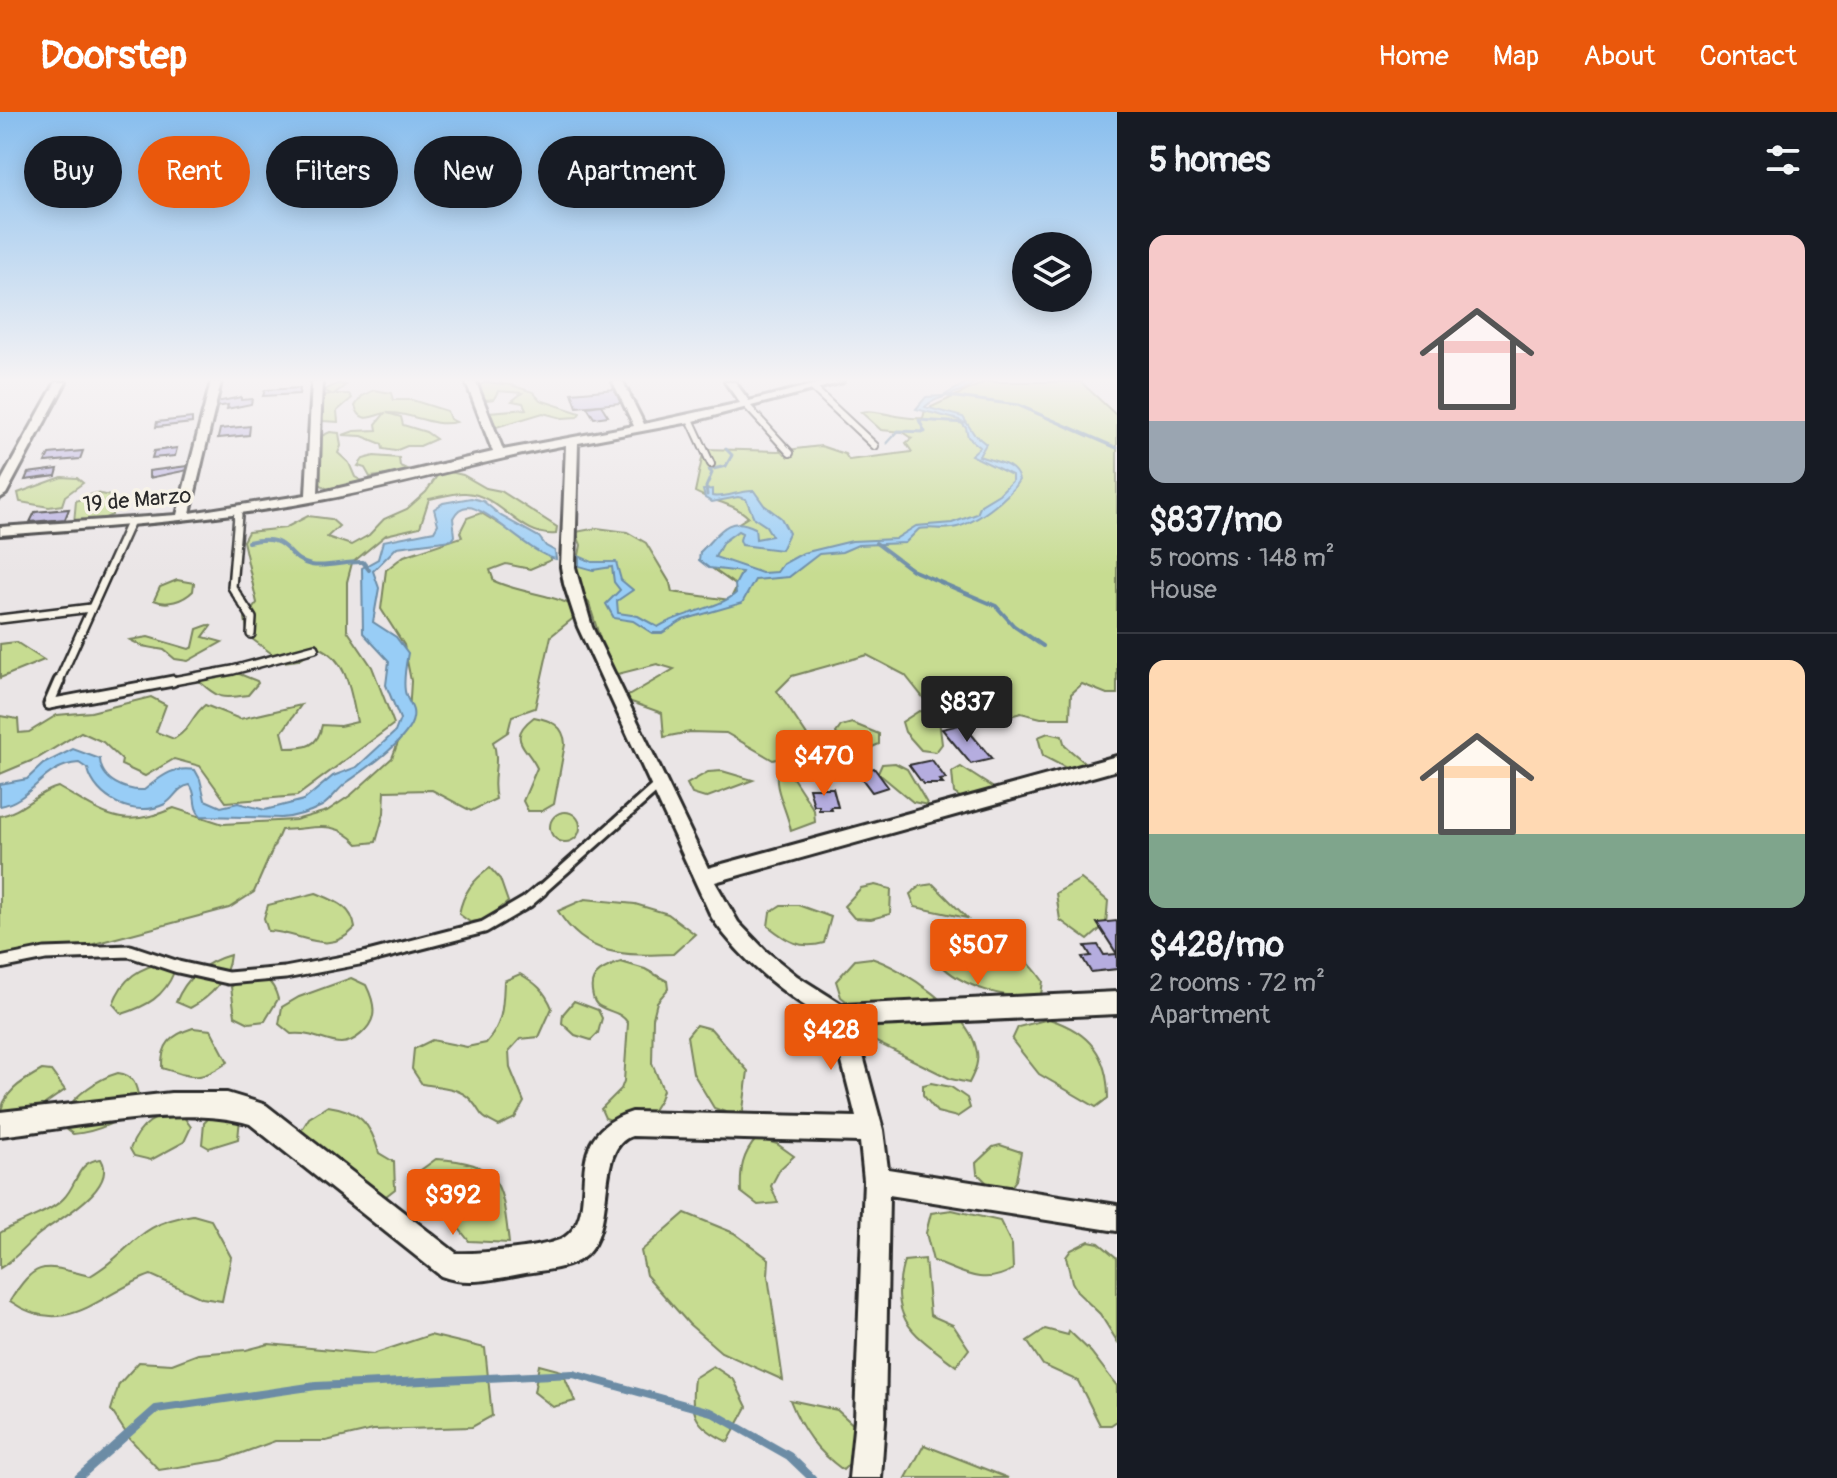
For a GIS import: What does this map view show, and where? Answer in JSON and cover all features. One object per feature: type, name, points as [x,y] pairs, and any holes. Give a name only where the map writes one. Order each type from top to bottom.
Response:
[{"type":"street","points":[[0,494],[26,446]]},
{"type":"street","points":[[182,518],[200,446]]},
{"type":"street","points":[[312,498],[314,446]]},
{"type":"street","points":[[496,446],[499,454]]},
{"type":"street","name":"19 de Marzo","points":[[0,531],[182,518],[312,498],[545,446]]},
{"type":"street","points":[[572,446],[568,567],[585,627],[719,912],[733,933],[764,963],[816,1002],[841,1016],[1117,1003]]},
{"type":"street","points":[[704,877],[1117,763]]},
{"type":"street","points":[[841,1016],[871,1130],[877,1180],[870,1419],[865,1478]]},
{"type":"street","points":[[0,1124],[171,1105],[227,1105],[257,1114],[451,1266],[475,1269],[561,1253],[576,1246],[588,1228],[594,1207],[601,1149],[615,1130],[632,1124],[871,1130]]},
{"type":"street","points":[[877,1180],[1117,1218]]},
{"type":"lane","points":[[702,446],[711,464]]},
{"type":"lane","points":[[783,446],[790,453]]},
{"type":"lane","points":[[238,509],[232,587],[233,594],[250,609],[251,634]]},
{"type":"lane","points":[[130,523],[49,704],[233,670],[315,648]]},
{"type":"lane","points":[[0,619],[91,608]]},
{"type":"lane","points":[[0,963],[45,954],[130,951],[178,967],[228,978],[299,971],[484,927],[527,902],[660,784]]},
{"type":"green space","points":[[315,446],[341,446],[338,453],[349,463],[355,477],[362,481],[329,490],[317,482]]},
{"type":"green space","points":[[382,446],[421,446],[407,446],[395,451],[383,449]]},
{"type":"green space","points":[[821,446],[845,454],[849,460],[912,452],[908,446],[1117,446],[1117,694],[1107,694],[1082,684],[1071,694],[1070,718],[1041,718],[1021,713],[1003,718],[976,710],[929,705],[905,675],[867,655],[792,676],[777,691],[816,749],[773,760],[726,733],[690,732],[664,737],[662,713],[623,699],[674,669],[657,664],[618,674],[609,668],[589,603],[573,586],[581,545],[576,532],[597,528],[627,532],[646,543],[670,583],[672,592],[730,600],[737,586],[713,569],[715,538],[748,517],[695,492],[704,449],[778,451]]},
{"type":"green space","points":[[374,456],[399,458],[400,466],[413,472],[370,477],[365,468],[358,466],[363,459]]},
{"type":"green space","points":[[439,473],[463,475],[486,488],[501,491],[557,527],[556,534],[532,530],[490,501],[457,493],[429,499],[420,527],[386,535],[352,563],[347,582],[347,630],[372,667],[394,724],[297,796],[226,802],[200,766],[174,759],[145,776],[121,765],[122,760],[103,742],[81,732],[38,758],[0,774],[0,716],[18,719],[19,733],[29,732],[57,715],[91,712],[151,697],[166,705],[156,732],[174,739],[205,705],[240,719],[301,705],[282,732],[286,748],[310,745],[318,738],[322,725],[340,726],[357,722],[347,678],[329,653],[319,647],[298,660],[283,662],[248,636],[245,618],[257,603],[243,541],[248,532],[285,528],[308,516],[331,519],[339,526],[327,537],[351,545],[369,535],[384,519],[407,509],[426,492]]},
{"type":"green space","points":[[62,477],[77,478],[83,483],[65,496],[62,505],[49,507],[20,502],[18,493]]},
{"type":"green space","points":[[95,493],[111,496],[112,515],[101,520],[74,523],[76,501]]},
{"type":"green space","points":[[481,513],[550,555],[551,560],[530,569],[506,564],[490,570],[494,581],[572,605],[576,616],[551,636],[535,708],[512,716],[508,732],[493,742],[496,799],[471,811],[432,790],[385,791],[384,813],[376,842],[358,844],[340,830],[331,828],[281,830],[254,892],[229,908],[0,969],[0,816],[58,787],[101,812],[126,819],[155,815],[174,808],[223,824],[295,820],[327,811],[351,795],[392,758],[409,714],[411,681],[404,645],[381,609],[386,570],[404,556],[462,537],[460,532],[467,518]]},
{"type":"green space","points":[[177,580],[194,583],[193,591],[175,602],[154,600],[160,587]]},
{"type":"green space","points":[[211,626],[203,637],[222,642],[188,661],[175,659],[164,650],[130,640],[148,637],[189,649],[193,647],[197,629]]},
{"type":"green space","points":[[16,642],[44,660],[0,678],[0,644]]},
{"type":"green space","points":[[227,669],[258,683],[248,695],[226,697],[216,694],[199,681],[201,675]]},
{"type":"green space","points":[[919,711],[931,712],[939,720],[942,744],[936,752],[921,750],[905,732],[902,722]]},
{"type":"green space","points":[[534,717],[555,724],[562,732],[565,744],[554,804],[542,811],[528,811],[523,801],[537,768],[520,737],[525,725]]},
{"type":"green space","points":[[852,723],[879,734],[879,744],[859,753],[846,752],[836,733],[841,726]]},
{"type":"green space","points":[[1048,733],[1062,736],[1065,746],[1084,762],[1084,771],[1070,770],[1043,756],[1038,737]]},
{"type":"green space","points":[[895,763],[907,769],[928,805],[913,802],[878,773],[882,764]]},
{"type":"green space","points":[[961,767],[995,789],[991,799],[966,801],[954,793],[952,772]]},
{"type":"green space","points":[[722,771],[753,780],[705,798],[692,794],[687,784],[708,772]]},
{"type":"green space","points":[[789,772],[814,810],[815,822],[791,831],[777,781],[777,775]]},
{"type":"green space","points":[[565,812],[576,816],[580,827],[576,838],[565,842],[554,838],[550,827],[554,816]]},
{"type":"green space","points":[[490,868],[500,879],[508,902],[486,920],[470,922],[459,914],[463,900],[474,882]]},
{"type":"green space","points":[[1081,879],[1108,901],[1106,924],[1088,940],[1060,920],[1056,893]]},
{"type":"green space","points":[[933,884],[967,918],[915,907],[910,894],[920,886]]},
{"type":"green space","points":[[875,885],[891,889],[890,914],[871,919],[854,918],[844,906],[861,888]]},
{"type":"green space","points":[[316,893],[336,902],[350,914],[355,928],[345,937],[324,942],[268,931],[264,918],[268,905]]},
{"type":"green space","points":[[585,899],[635,904],[668,914],[695,934],[673,954],[639,955],[608,950],[581,937],[558,911]]},
{"type":"green space","points":[[781,905],[798,905],[831,917],[824,943],[794,943],[768,926],[770,912]]},
{"type":"green space","points":[[974,927],[994,935],[1030,964],[1043,981],[1041,995],[1014,996],[986,990],[959,979],[938,962],[942,948],[950,937]]},
{"type":"green space","points":[[230,955],[222,979],[205,998],[190,1008],[176,1002],[197,972]]},
{"type":"green space","points":[[871,958],[917,982],[961,1021],[971,1034],[977,1053],[969,1083],[951,1079],[874,1041],[856,1009],[841,997],[836,981],[855,960]]},
{"type":"green space","points":[[167,961],[174,972],[160,994],[147,1004],[122,1014],[113,1004],[127,980],[148,967]]},
{"type":"green space","points":[[621,962],[645,969],[667,981],[668,989],[657,1002],[653,1018],[652,1063],[663,1090],[660,1099],[650,1115],[623,1124],[605,1118],[601,1109],[621,1089],[624,1081],[628,1023],[597,1004],[592,985],[596,975]]},
{"type":"green space","points":[[520,974],[539,988],[552,1008],[539,1037],[520,1039],[509,1051],[510,1068],[524,1102],[515,1118],[499,1126],[483,1117],[461,1092],[422,1084],[412,1069],[414,1049],[432,1040],[467,1047],[486,1043],[499,1022],[504,981]]},
{"type":"green space","points":[[246,976],[267,980],[276,993],[278,999],[265,1021],[249,1023],[235,1016],[231,987]]},
{"type":"green space","points":[[351,978],[366,985],[373,1008],[369,1026],[356,1038],[335,1043],[291,1034],[279,1024],[282,1007],[299,997]]},
{"type":"green space","points":[[574,1001],[598,1010],[602,1018],[598,1033],[591,1040],[575,1035],[562,1023],[563,1014]]},
{"type":"green space","points":[[1049,1019],[1076,1031],[1100,1058],[1105,1070],[1108,1098],[1096,1107],[1039,1074],[1012,1040],[1018,1027]]},
{"type":"green space","points":[[696,1025],[711,1029],[748,1071],[742,1118],[714,1108],[693,1073],[687,1036]]},
{"type":"green space","points":[[193,1028],[211,1030],[228,1062],[210,1073],[196,1076],[162,1068],[163,1053],[169,1042]]},
{"type":"green space","points":[[42,1070],[51,1071],[65,1090],[45,1104],[40,1113],[0,1118],[8,1095],[20,1083]]},
{"type":"green space","points":[[118,1073],[132,1080],[140,1104],[125,1116],[100,1128],[73,1134],[66,1129],[64,1112],[75,1099],[95,1083]]},
{"type":"green space","points":[[931,1083],[951,1087],[967,1098],[970,1108],[957,1117],[937,1112],[923,1095],[923,1085]]},
{"type":"green space","points":[[328,1106],[348,1111],[362,1120],[372,1134],[379,1153],[394,1162],[395,1189],[377,1203],[360,1198],[341,1163],[310,1148],[298,1136],[309,1118]]},
{"type":"green space","points":[[181,1113],[191,1127],[184,1142],[151,1160],[134,1156],[130,1149],[144,1127],[156,1118]]},
{"type":"green space","points":[[213,1114],[240,1118],[238,1139],[209,1148],[202,1144],[204,1123]]},
{"type":"green space","points":[[757,1138],[777,1144],[794,1156],[780,1169],[771,1186],[778,1203],[758,1205],[741,1192],[743,1163]]},
{"type":"green space","points":[[1000,1145],[1021,1152],[1016,1180],[1005,1195],[995,1191],[977,1173],[976,1163],[993,1147]]},
{"type":"green space","points":[[101,1159],[104,1170],[94,1192],[0,1268],[0,1233],[57,1204],[68,1193],[82,1169]]},
{"type":"green space","points":[[436,1159],[475,1165],[495,1181],[504,1206],[509,1243],[469,1241],[457,1226],[451,1205],[416,1195],[418,1172]]},
{"type":"green space","points":[[952,1210],[1000,1221],[1012,1245],[1013,1269],[992,1277],[973,1276],[933,1261],[926,1233],[931,1213]]},
{"type":"green space","points":[[685,1213],[734,1233],[769,1259],[768,1276],[783,1380],[721,1352],[689,1324],[646,1275],[641,1251]]},
{"type":"green space","points":[[193,1215],[211,1220],[231,1257],[222,1301],[202,1298],[151,1275],[66,1315],[49,1316],[30,1312],[10,1301],[35,1271],[52,1268],[90,1276],[147,1231],[159,1224]]},
{"type":"green space","points":[[1089,1241],[1099,1243],[1117,1258],[1117,1341],[1100,1314],[1078,1293],[1072,1282],[1066,1257],[1071,1250]]},
{"type":"green space","points":[[925,1259],[930,1315],[953,1325],[969,1349],[956,1366],[916,1334],[902,1311],[899,1298],[904,1261]]},
{"type":"green space","points":[[1045,1329],[1068,1335],[1069,1331],[1091,1352],[1117,1386],[1117,1421],[1111,1425],[1100,1425],[1078,1381],[1043,1365],[1027,1341]]},
{"type":"green space","points":[[430,1335],[485,1348],[492,1416],[472,1427],[373,1430],[326,1441],[275,1441],[223,1460],[159,1470],[130,1439],[111,1410],[119,1384],[139,1362],[172,1364],[198,1354],[246,1350],[269,1344],[373,1354]]},
{"type":"green space","points":[[539,1365],[562,1371],[575,1401],[553,1407],[534,1392]]},
{"type":"green space","points":[[713,1366],[734,1380],[747,1407],[728,1442],[701,1424],[694,1410],[694,1378]]},
{"type":"green space","points":[[790,1400],[837,1410],[857,1428],[854,1459],[843,1470],[811,1439]]},
{"type":"green space","points":[[924,1445],[1008,1478],[906,1478]]},
{"type":"water","points":[[985,446],[979,456],[1009,466],[1019,480],[999,503],[980,517],[952,528],[919,529],[905,543],[858,545],[842,552],[819,554],[789,577],[755,580],[742,603],[683,620],[662,633],[652,633],[633,621],[614,618],[606,604],[620,590],[614,582],[612,567],[593,570],[579,566],[579,556],[592,562],[616,562],[621,580],[633,590],[617,601],[618,613],[638,616],[658,627],[720,603],[736,593],[735,585],[742,572],[709,568],[699,560],[700,552],[723,528],[737,523],[745,524],[755,528],[756,539],[772,536],[766,526],[754,518],[746,499],[738,497],[712,502],[705,498],[703,490],[712,489],[712,496],[717,497],[754,491],[764,505],[781,518],[789,533],[781,550],[742,545],[742,533],[738,531],[723,542],[715,557],[762,573],[777,572],[783,564],[803,553],[852,541],[895,539],[916,526],[952,523],[977,514],[981,505],[1012,481],[1012,475],[971,455]]},
{"type":"water","points":[[471,498],[483,501],[501,516],[539,537],[555,551],[556,559],[534,549],[477,509],[468,507],[459,510],[453,518],[455,536],[452,540],[397,547],[373,571],[379,588],[373,622],[396,637],[408,653],[404,685],[413,718],[396,744],[322,806],[281,818],[201,816],[190,785],[182,788],[165,804],[141,809],[129,807],[108,797],[92,780],[88,769],[79,763],[56,770],[21,797],[0,806],[0,784],[27,779],[43,764],[73,749],[100,759],[101,767],[110,779],[130,789],[144,790],[173,771],[195,770],[205,800],[221,807],[238,803],[265,810],[304,800],[333,776],[357,767],[395,732],[400,719],[386,685],[389,661],[363,633],[362,568],[378,559],[383,541],[434,531],[438,524],[434,509],[443,503]]},
{"type":"building","points":[[177,448],[175,456],[152,458],[154,451]]},
{"type":"building","points":[[83,451],[80,459],[45,462],[49,454]]},
{"type":"building","points":[[188,466],[188,470],[149,478],[149,471]]},
{"type":"building","points":[[58,469],[56,476],[25,480],[28,473]]},
{"type":"building","points":[[69,509],[65,519],[30,522],[35,512]]},
{"type":"building","points":[[963,724],[992,759],[971,764],[942,729]]},
{"type":"building","points":[[932,760],[946,779],[940,780],[943,784],[923,784],[909,765]]},
{"type":"building","points":[[874,768],[888,787],[872,792],[857,772]]},
{"type":"building","points":[[809,788],[833,788],[838,807],[819,810],[819,806],[814,806]]},
{"type":"building","points":[[1117,921],[1117,954],[1097,923]]},
{"type":"building","points":[[1098,945],[1104,955],[1117,954],[1117,969],[1091,972],[1082,957],[1091,956],[1085,946]]},
{"type":"waterway","points":[[1112,446],[1117,448]]},
{"type":"waterway","points":[[707,495],[706,487],[712,473],[709,470],[726,466],[732,455],[726,449]]},
{"type":"waterway","points":[[248,542],[262,540],[280,543],[302,562],[311,565],[363,562],[369,570]]},
{"type":"waterway","points":[[876,543],[912,570],[996,606],[1014,626],[1043,646]]},
{"type":"waterway","points":[[78,1478],[156,1409],[316,1386],[573,1374],[711,1412],[789,1456],[812,1478]]}]
